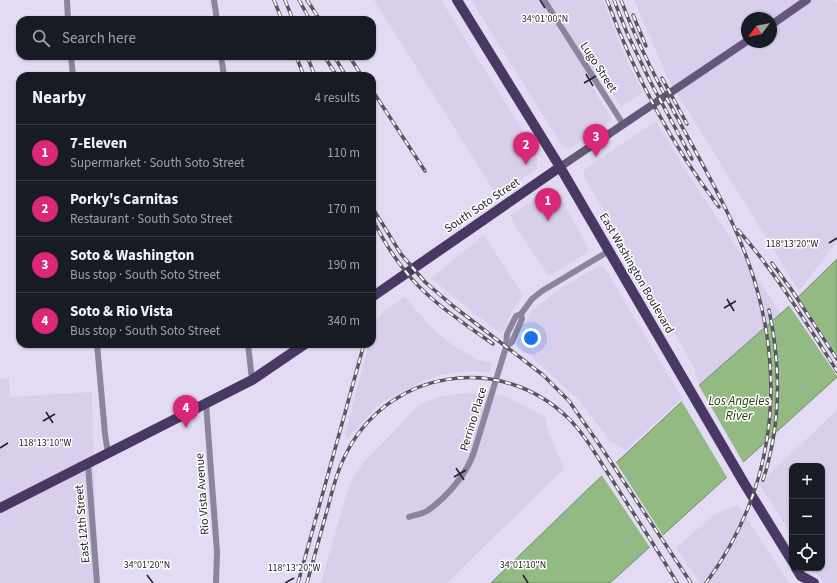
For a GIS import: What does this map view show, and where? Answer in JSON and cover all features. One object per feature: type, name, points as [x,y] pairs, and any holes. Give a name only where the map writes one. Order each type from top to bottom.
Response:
[{"type":"main road","name":"East Washington Boulevard","points":[[457,0],[560,167],[686,385],[789,556]]},
{"type":"main road","points":[[777,21],[807,0]]},
{"type":"main road","name":"South Soto Street","points":[[376,294],[560,167],[741,45]]},
{"type":"main road","points":[[0,508],[252,380],[299,348]]},
{"type":"main road","points":[[800,576],[814,583]]},
{"type":"street","points":[[66,0],[68,16]]},
{"type":"street","points":[[214,0],[216,16]]},
{"type":"street","name":"Lugo Street","points":[[544,0],[623,124]]},
{"type":"street","points":[[71,60],[73,72]]},
{"type":"street","points":[[222,60],[223,72]]},
{"type":"street","name":"Perrino Place","points":[[409,517],[427,510],[451,489],[468,468],[506,347],[512,342],[522,319],[521,314],[532,299],[542,291],[609,251]]},
{"type":"street","points":[[97,348],[104,434],[108,453]]},
{"type":"street","points":[[248,348],[252,380]]},
{"type":"street","name":"Rio Vista Avenue","points":[[206,403],[217,552],[216,583]]},
{"type":"street","name":"East 12th Street","points":[[88,464],[97,583]]},
{"type":"shaded area","points":[[374,0],[441,0],[524,132],[522,134],[538,160],[536,169],[497,196]]},
{"type":"shaded area","points":[[471,0],[603,0],[629,65],[643,92],[621,107],[598,71],[587,78],[612,120],[569,149],[563,147]]},
{"type":"shaded area","points":[[634,0],[835,0],[837,4],[837,242],[799,291],[667,77]]},
{"type":"shaded area","points":[[656,121],[693,182],[782,315],[700,385],[695,375],[695,369],[583,175],[585,169]]},
{"type":"shaded area","points":[[549,189],[556,191],[588,249],[586,253],[549,276],[513,223],[514,221],[510,216]]},
{"type":"shaded area","points":[[484,235],[523,295],[512,311],[503,331],[501,330],[500,333],[431,278]]},
{"type":"shaded area","points":[[599,266],[605,268],[682,398],[626,450],[610,441],[579,400],[517,344],[524,325],[532,311],[559,289]]},
{"type":"shaded area","points":[[405,297],[430,326],[452,345],[476,359],[492,363],[489,373],[472,371],[443,374],[425,380],[393,396],[377,406],[349,437],[346,438],[345,434],[368,348],[376,348],[376,320],[383,312]]},
{"type":"shaded area","points":[[9,378],[10,397],[92,392],[97,583],[0,583],[0,379]]},
{"type":"shaded area","points":[[463,393],[502,395],[546,418],[546,425],[564,469],[447,583],[321,583],[348,490],[358,470],[420,404],[440,397]]},
{"type":"shaded area","points":[[837,410],[837,583],[823,583],[815,571],[825,571],[825,463],[789,463],[789,530],[759,484]]},
{"type":"shaded area","points":[[738,505],[789,583],[700,583],[676,548],[711,517]]},
{"type":"water","name":"Los Angeles River","points":[[837,259],[837,377],[610,583],[491,583],[588,489],[705,380],[787,308]]},
{"type":"pier","points":[[797,295],[837,355],[837,376],[788,304]]},
{"type":"pier","points":[[698,384],[744,464],[728,479],[681,400]]},
{"type":"pier","points":[[615,461],[664,537],[651,549],[601,474]]},
{"type":"railway","points":[[274,0],[280,16]]},
{"type":"railway","points":[[285,0],[291,16]]},
{"type":"railway","points":[[299,0],[308,16]]},
{"type":"railway","points":[[307,0],[317,16]]},
{"type":"railway","points":[[607,0],[629,55],[655,108],[685,158],[719,207]]},
{"type":"railway","points":[[614,0],[627,33],[650,81],[692,159]]},
{"type":"railway","points":[[621,0],[645,56],[730,218],[749,264],[762,311],[770,358],[770,404],[765,450],[752,496],[733,540],[706,583]]},
{"type":"railway","points":[[633,15],[646,46]]},
{"type":"railway","points":[[298,60],[302,72]]},
{"type":"railway","points":[[309,60],[313,72]]},
{"type":"railway","points":[[327,60],[334,72]]},
{"type":"railway","points":[[336,60],[344,72]]},
{"type":"railway","points":[[352,60],[359,72]]},
{"type":"railway","points":[[662,78],[687,124]]},
{"type":"railway","points":[[376,96],[425,171]]},
{"type":"railway","points":[[376,213],[401,254],[425,282],[453,306],[543,375],[569,401],[691,583]]},
{"type":"railway","points":[[376,226],[397,261],[420,288],[444,309],[493,344]]},
{"type":"railway","points":[[738,230],[778,281],[837,371]]},
{"type":"railway","points":[[772,263],[837,359]]},
{"type":"railway","points":[[763,480],[773,438],[777,395],[776,352],[769,310]]},
{"type":"railway","points":[[298,583],[363,348]]},
{"type":"railway","points":[[307,583],[332,493],[344,457],[367,423],[391,402],[419,387],[449,379],[480,378],[511,384],[540,397],[567,417],[585,438],[596,454],[677,583]]},
{"type":"place","name":"Soto & Washington","points":[[596,157]]},
{"type":"place","name":"Porky's Carnitas","points":[[526,165]]},
{"type":"place","name":"7-Eleven","points":[[548,221]]},
{"type":"place","name":"Soto & Rio Vista","points":[[186,428]]}]
